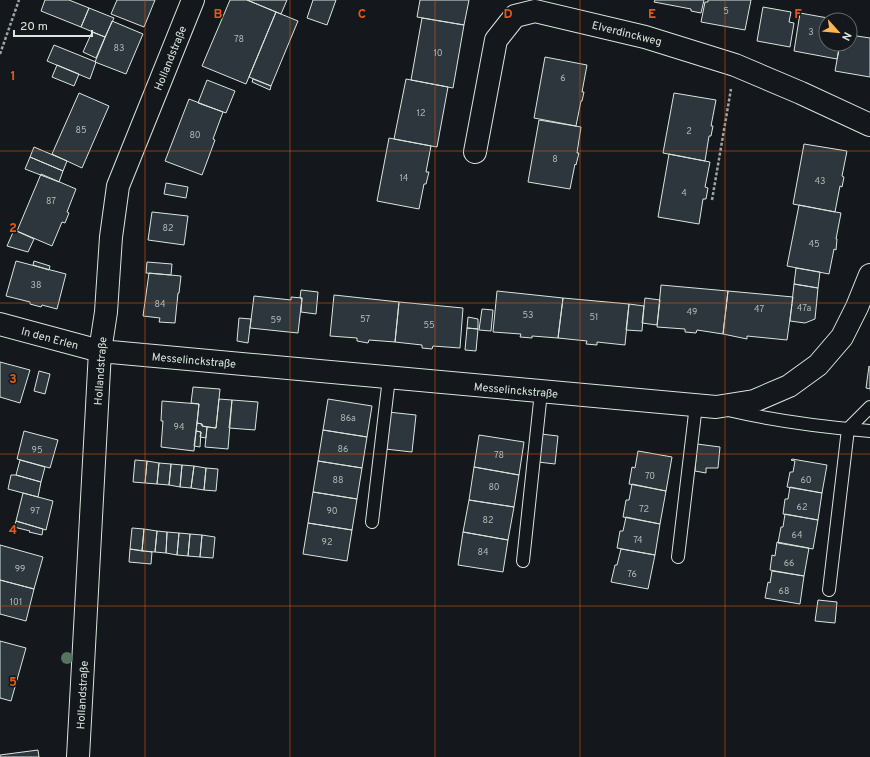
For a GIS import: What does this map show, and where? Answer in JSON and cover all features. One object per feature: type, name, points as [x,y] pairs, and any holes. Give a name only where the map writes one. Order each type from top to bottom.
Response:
[{"type":"street","name":"Hollandstraße","points":[[78,757],[100,352],[106,312],[111,237],[118,186],[193,0]]},
{"type":"street","name":"Elverdinckweg","points":[[475,152],[496,40],[515,16],[535,11],[645,37],[735,65],[801,93],[870,126]]},
{"type":"street","name":"Messelinckstraße","points":[[100,352],[706,406],[754,401],[789,386],[818,365],[842,338],[857,307],[870,274]]},
{"type":"street","name":"In den Erlen","points":[[0,324],[100,352]]},
{"type":"lane","points":[[372,522],[389,378]]},
{"type":"lane","points":[[523,561],[541,392]]},
{"type":"lane","points":[[678,557],[706,406],[758,417],[870,431]]},
{"type":"lane","points":[[830,590],[848,429],[870,407]]},
{"type":"path","points":[[0,54],[19,0]]},
{"type":"path","points":[[712,200],[735,65]]},
{"type":"building","points":[[45,0],[69,0],[89,8],[81,27],[41,11]]},
{"type":"building","points":[[117,0],[155,0],[144,27],[111,14]]},
{"type":"building","points":[[230,0],[247,0],[276,12],[246,84],[202,66]]},
{"type":"building","points":[[247,0],[287,0],[281,14]]},
{"type":"building","points":[[313,0],[336,0],[327,25],[307,18]]},
{"type":"building","points":[[420,0],[469,0],[464,25],[417,17]]},
{"type":"building","points":[[655,0],[704,0],[701,13],[691,11],[691,9],[654,2]]},
{"type":"building","points":[[708,0],[751,0],[745,30],[701,22],[705,2],[708,2]]},
{"type":"building","points":[[763,7],[791,12],[789,22],[794,23],[790,47],[757,41]]},
{"type":"building","points":[[89,8],[114,18],[105,37],[81,27]]},
{"type":"building","points":[[276,12],[298,21],[271,86],[249,77]]},
{"type":"building","points":[[800,13],[818,16],[818,52],[838,52],[837,59],[794,51]]},
{"type":"building","points":[[422,18],[464,25],[453,88],[411,80]]},
{"type":"building","points":[[112,21],[143,34],[126,74],[95,62]]},
{"type":"building","points":[[92,32],[105,37],[96,58],[83,52]]},
{"type":"building","points":[[858,36],[870,38],[870,77],[835,71],[838,52],[858,52]]},
{"type":"building","points":[[54,45],[96,62],[90,79],[47,61]]},
{"type":"building","points":[[545,57],[587,65],[582,92],[584,92],[576,126],[534,118]]},
{"type":"building","points":[[57,65],[79,74],[74,86],[52,77]]},
{"type":"building","points":[[253,79],[271,86],[270,90],[252,82]]},
{"type":"building","points":[[406,79],[448,87],[437,147],[394,139]]},
{"type":"building","points":[[207,80],[235,91],[226,113],[198,103]]},
{"type":"building","points":[[79,93],[109,106],[82,168],[52,154]]},
{"type":"building","points":[[674,93],[716,100],[711,126],[713,126],[711,136],[709,136],[705,161],[663,153]]},
{"type":"building","points":[[189,99],[223,112],[213,139],[215,140],[202,175],[165,161]]},
{"type":"building","points":[[539,120],[581,127],[577,153],[579,153],[576,165],[575,164],[570,189],[528,182]]},
{"type":"building","points":[[389,138],[431,146],[426,172],[429,172],[426,184],[424,184],[419,209],[377,201]]},
{"type":"building","points":[[804,144],[847,151],[842,176],[844,177],[842,187],[840,186],[835,212],[793,204]]},
{"type":"building","points":[[34,147],[67,161],[63,171],[30,157]]},
{"type":"building","points":[[669,154],[710,162],[705,187],[708,188],[706,199],[703,199],[699,224],[658,217]]},
{"type":"building","points":[[30,157],[63,171],[59,182],[25,169]]},
{"type":"building","points":[[41,174],[76,189],[67,212],[69,213],[65,223],[62,222],[52,246],[17,231]]},
{"type":"building","points":[[166,183],[188,187],[186,198],[164,194]]},
{"type":"building","points":[[799,205],[841,213],[836,239],[836,250],[834,249],[829,274],[787,266]]},
{"type":"building","points":[[152,212],[188,216],[184,245],[148,240]]},
{"type":"building","points":[[14,230],[34,239],[28,252],[7,246]]},
{"type":"building","points":[[16,261],[66,274],[57,309],[42,305],[41,307],[30,304],[30,302],[6,296]]},
{"type":"building","points":[[34,261],[50,266],[49,270],[33,265]]},
{"type":"building","points":[[147,262],[172,264],[171,275],[146,273]]},
{"type":"building","points":[[796,268],[820,272],[818,288],[794,284]]},
{"type":"building","points":[[149,273],[181,276],[175,323],[159,322],[160,318],[143,316]]},
{"type":"building","points":[[794,284],[818,288],[815,319],[805,323],[790,321]]},
{"type":"building","points":[[661,285],[728,291],[723,334],[697,330],[696,333],[685,332],[685,329],[657,327]]},
{"type":"building","points":[[301,290],[318,292],[316,314],[301,312]]},
{"type":"building","points":[[497,291],[563,298],[558,338],[532,336],[532,338],[520,337],[521,334],[493,332]]},
{"type":"building","points":[[728,291],[793,297],[787,340],[747,336],[747,339],[723,334]]},
{"type":"building","points":[[334,295],[399,302],[395,342],[369,340],[368,343],[357,341],[357,338],[330,336]]},
{"type":"building","points":[[254,296],[291,300],[291,297],[302,298],[298,333],[250,328]]},
{"type":"building","points":[[563,298],[629,304],[625,345],[597,342],[597,345],[586,344],[587,341],[558,338]]},
{"type":"building","points":[[645,298],[660,300],[657,325],[642,323]]},
{"type":"building","points":[[399,302],[463,308],[460,348],[433,346],[432,349],[422,348],[422,345],[395,342]]},
{"type":"building","points":[[629,304],[644,306],[642,331],[626,330]]},
{"type":"building","points":[[482,309],[493,310],[491,331],[479,330]]},
{"type":"building","points":[[468,317],[478,319],[478,329],[467,328]]},
{"type":"building","points":[[239,318],[251,319],[248,343],[237,341]]},
{"type":"building","points":[[467,328],[478,329],[476,351],[465,350]]},
{"type":"building","points":[[0,362],[30,370],[20,403],[0,397]]},
{"type":"building","points":[[869,366],[870,367],[870,389],[866,388]]},
{"type":"building","points":[[39,371],[50,374],[45,394],[34,391]]},
{"type":"building","points":[[193,387],[220,389],[216,428],[202,426],[202,424],[197,423],[199,404],[191,403]]},
{"type":"building","points":[[219,399],[232,400],[228,449],[205,447],[207,427],[216,428]]},
{"type":"building","points":[[328,399],[372,406],[367,437],[323,430]]},
{"type":"building","points":[[232,400],[258,402],[255,430],[229,428]]},
{"type":"building","points":[[162,401],[199,404],[194,451],[161,447],[163,421],[161,421]]},
{"type":"building","points":[[388,412],[416,415],[412,452],[385,449]]},
{"type":"building","points":[[197,423],[207,427],[206,438],[200,437],[201,432],[196,431]]},
{"type":"building","points":[[323,430],[367,437],[362,468],[318,461]]},
{"type":"building","points":[[24,431],[58,440],[50,468],[17,459]]},
{"type":"building","points":[[196,431],[201,432],[200,447],[194,446]]},
{"type":"building","points":[[541,434],[558,436],[555,464],[538,462]]},
{"type":"building","points":[[479,435],[524,442],[519,475],[474,467]]},
{"type":"building","points":[[697,444],[720,447],[718,468],[706,468],[706,473],[695,471]]},
{"type":"building","points":[[638,451],[672,457],[666,491],[629,484],[632,467],[635,468]]},
{"type":"building","points":[[20,460],[45,467],[41,482],[16,475]]},
{"type":"building","points":[[135,460],[147,461],[145,483],[133,482]]},
{"type":"building","points":[[791,460],[827,465],[822,493],[787,487],[790,472],[793,472],[795,461]]},
{"type":"building","points":[[147,461],[159,463],[157,484],[145,483]]},
{"type":"building","points":[[318,461],[362,468],[357,499],[313,492]]},
{"type":"building","points":[[159,463],[171,464],[169,485],[157,484]]},
{"type":"building","points":[[171,464],[182,465],[180,487],[169,485]]},
{"type":"building","points":[[182,465],[194,466],[191,488],[180,487]]},
{"type":"building","points":[[194,466],[206,468],[204,490],[191,488]]},
{"type":"building","points":[[474,467],[519,475],[514,507],[469,500]]},
{"type":"building","points":[[206,468],[218,469],[216,491],[204,490]]},
{"type":"building","points":[[11,475],[41,482],[38,497],[8,489]]},
{"type":"building","points":[[632,484],[666,491],[660,524],[623,517],[626,500],[629,500]]},
{"type":"building","points":[[790,487],[822,493],[818,520],[783,514],[785,499],[788,499]]},
{"type":"building","points":[[313,492],[357,499],[352,530],[308,523]]},
{"type":"building","points":[[23,493],[53,501],[46,530],[16,521]]},
{"type":"building","points":[[469,500],[514,507],[508,540],[463,532]]},
{"type":"building","points":[[785,514],[818,520],[813,549],[778,543]]},
{"type":"building","points":[[626,517],[660,524],[655,555],[617,548],[620,531],[623,531]]},
{"type":"building","points":[[16,521],[43,529],[42,535],[14,527]]},
{"type":"building","points":[[308,523],[352,530],[347,561],[303,554]]},
{"type":"building","points":[[132,528],[144,529],[142,551],[130,549]]},
{"type":"building","points":[[144,529],[157,531],[155,552],[142,551]]},
{"type":"building","points":[[157,531],[167,532],[166,553],[155,552]]},
{"type":"building","points":[[167,532],[179,533],[177,555],[166,553]]},
{"type":"building","points":[[463,532],[508,540],[503,572],[458,565]]},
{"type":"building","points":[[179,533],[190,534],[188,556],[177,555]]},
{"type":"building","points":[[190,534],[202,535],[200,557],[188,556]]},
{"type":"building","points":[[202,535],[215,537],[213,558],[200,557]]},
{"type":"building","points":[[777,542],[809,548],[804,576],[770,570],[772,555],[775,556]]},
{"type":"building","points":[[0,545],[43,557],[34,589],[0,580]]},
{"type":"building","points":[[130,549],[152,552],[151,564],[129,562]]},
{"type":"building","points":[[621,549],[655,555],[648,589],[611,582]]},
{"type":"building","points":[[772,571],[804,576],[800,604],[765,598]]},
{"type":"building","points":[[0,580],[34,589],[26,621],[0,614]]},
{"type":"building","points":[[818,600],[837,602],[835,623],[815,621]]},
{"type":"building","points":[[0,641],[26,648],[11,701],[0,698]]},
{"type":"building","points":[[38,750],[39,757],[0,757],[0,755]]}]
